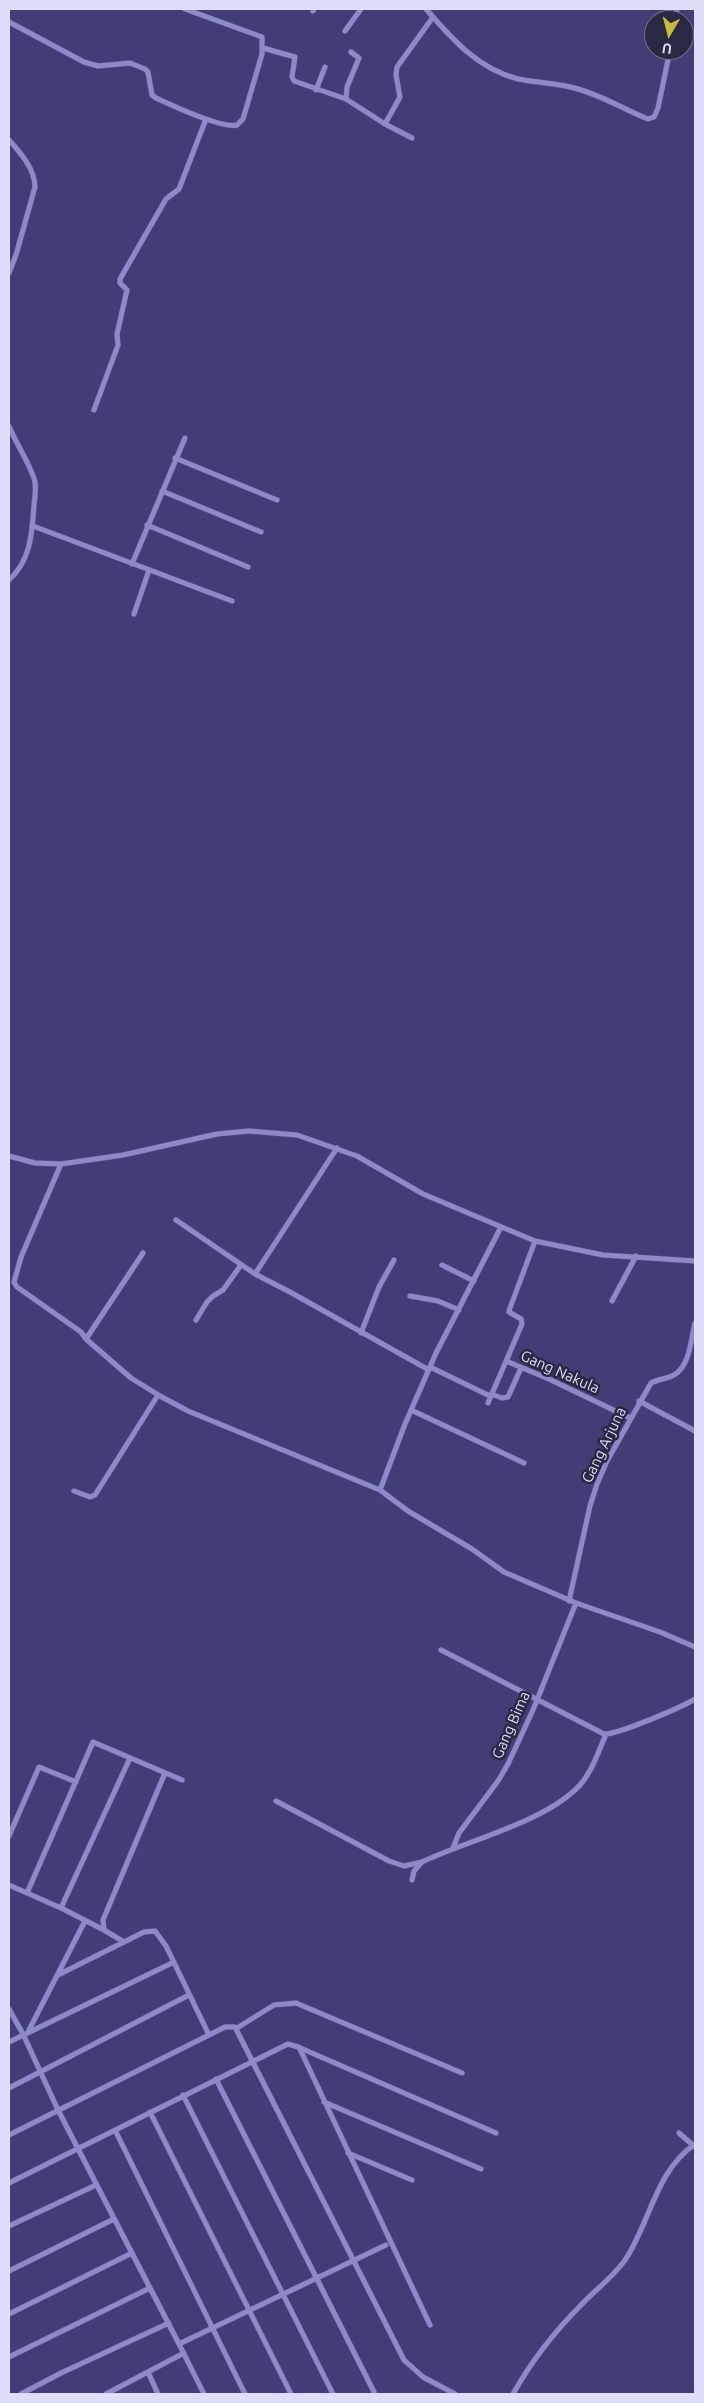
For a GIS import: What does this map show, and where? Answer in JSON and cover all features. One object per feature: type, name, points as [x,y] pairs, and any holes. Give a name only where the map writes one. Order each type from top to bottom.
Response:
[{"type":"street","points":[[9,22],[90,65],[124,62],[138,65],[148,72],[152,95],[156,98],[206,119],[233,126],[241,122],[263,48],[262,37],[250,31],[184,9]]},
{"type":"street","points":[[345,31],[361,9]]},
{"type":"street","points":[[426,9],[471,55],[490,68],[521,79],[585,91],[648,119],[654,116],[658,108],[668,60]]},
{"type":"street","points":[[385,124],[400,97],[397,67],[433,16]]},
{"type":"street","points":[[263,48],[295,57],[292,77],[294,81],[346,99],[385,124],[412,138]]},
{"type":"street","points":[[346,99],[348,87],[359,58],[351,52]]},
{"type":"street","points":[[316,90],[325,67]]},
{"type":"street","points":[[94,410],[118,345],[117,334],[127,290],[120,283],[121,277],[166,199],[179,189],[206,119]]},
{"type":"street","points":[[9,140],[29,167],[35,186],[16,255],[9,273]]},
{"type":"street","points":[[9,426],[35,483],[33,526],[28,551],[24,562],[9,580]]},
{"type":"street","points":[[132,564],[185,438]]},
{"type":"street","points":[[175,458],[277,500]]},
{"type":"street","points":[[162,491],[261,532]]},
{"type":"street","points":[[147,525],[248,567]]},
{"type":"street","points":[[33,526],[232,601]]},
{"type":"street","points":[[134,614],[149,570]]},
{"type":"street","points":[[9,1156],[35,1163],[61,1164],[123,1155],[217,1134],[249,1132],[297,1134],[337,1148],[378,1167],[423,1194],[535,1241],[603,1254],[695,1261]]},
{"type":"street","points":[[255,1274],[337,1148]]},
{"type":"street","points":[[61,1164],[22,1257],[14,1282],[17,1287],[81,1332],[86,1339],[131,1378],[188,1411],[380,1490],[408,1511],[459,1541],[504,1572],[576,1604],[660,1632],[695,1647]]},
{"type":"street","points":[[176,1220],[255,1274],[361,1333],[430,1368],[491,1395],[502,1398],[508,1397],[521,1368]]},
{"type":"street","points":[[380,1490],[411,1410],[430,1368],[501,1227]]},
{"type":"street","points":[[488,1403],[522,1321],[511,1314],[510,1308],[535,1241]]},
{"type":"street","points":[[86,1339],[143,1253]]},
{"type":"street","points":[[612,1301],[636,1256]]},
{"type":"street","points":[[361,1333],[380,1287],[394,1260]]},
{"type":"street","points":[[196,1320],[207,1302],[212,1296],[223,1290],[241,1265]]},
{"type":"street","points":[[442,1265],[474,1281]]},
{"type":"street","points":[[410,1296],[438,1301],[459,1310]]},
{"type":"street","name":"Gang Arjuna","points":[[569,1601],[590,1506],[606,1460],[651,1383],[672,1376],[679,1370],[688,1352],[695,1324]]},
{"type":"street","name":"Gang Nakula","points":[[506,1361],[630,1418]]},
{"type":"street","points":[[74,1491],[90,1496],[95,1495],[158,1395]]},
{"type":"street","points":[[639,1401],[695,1431]]},
{"type":"street","points":[[411,1410],[524,1463]]},
{"type":"street","name":"Gang Bima","points":[[453,1848],[459,1833],[503,1772],[537,1700],[576,1604]]},
{"type":"street","points":[[441,1650],[606,1734],[664,1714],[695,1699]]},
{"type":"street","points":[[276,1801],[389,1862],[404,1866],[422,1862],[538,1814],[569,1794],[579,1786],[588,1774],[606,1734]]},
{"type":"street","points":[[27,1894],[93,1742],[182,1780]]},
{"type":"street","points":[[62,1908],[130,1758]]},
{"type":"street","points":[[9,1836],[39,1767],[76,1782]]},
{"type":"street","points":[[104,1930],[103,1920],[166,1773]]},
{"type":"street","points":[[412,1880],[414,1871],[422,1862]]},
{"type":"street","points":[[9,1885],[62,1908],[124,1942]]},
{"type":"street","points":[[29,2031],[85,1920]]},
{"type":"street","points":[[58,1975],[144,1932],[155,1931],[160,1936],[174,1962],[209,2035]]},
{"type":"street","points":[[9,2042],[174,1962]]},
{"type":"street","points":[[9,2088],[189,1995]]},
{"type":"street","points":[[236,2028],[274,2005],[296,2003],[462,2074]]},
{"type":"street","points":[[9,2010],[23,2034],[58,2110],[96,2185],[204,2394]]},
{"type":"street","points":[[9,2134],[209,2035],[229,2026],[236,2028],[404,2360],[423,2377],[455,2394]]},
{"type":"street","points":[[9,2183],[288,2044],[298,2046],[496,2132]]},
{"type":"street","points":[[298,2046],[430,2325]]},
{"type":"street","points":[[216,2079],[374,2392]]},
{"type":"street","points":[[183,2095],[333,2394]]},
{"type":"street","points":[[324,2102],[481,2169]]},
{"type":"street","points":[[150,2112],[290,2394]]},
{"type":"street","points":[[115,2130],[245,2394]]},
{"type":"street","points":[[513,2394],[541,2348],[584,2302],[616,2272],[627,2257],[658,2188],[680,2156],[694,2146],[679,2133]]},
{"type":"street","points":[[348,2153],[412,2180]]},
{"type":"street","points":[[9,2226],[96,2185]]},
{"type":"street","points":[[9,2271],[114,2219]]},
{"type":"street","points":[[179,2344],[386,2245]]},
{"type":"street","points":[[9,2314],[132,2253]]},
{"type":"street","points":[[9,2357],[150,2288]]},
{"type":"street","points":[[21,2394],[61,2373],[169,2324]]},
{"type":"street","points":[[106,2394],[113,2393],[184,2353]]},
{"type":"street","points":[[148,2372],[158,2394]]}]
